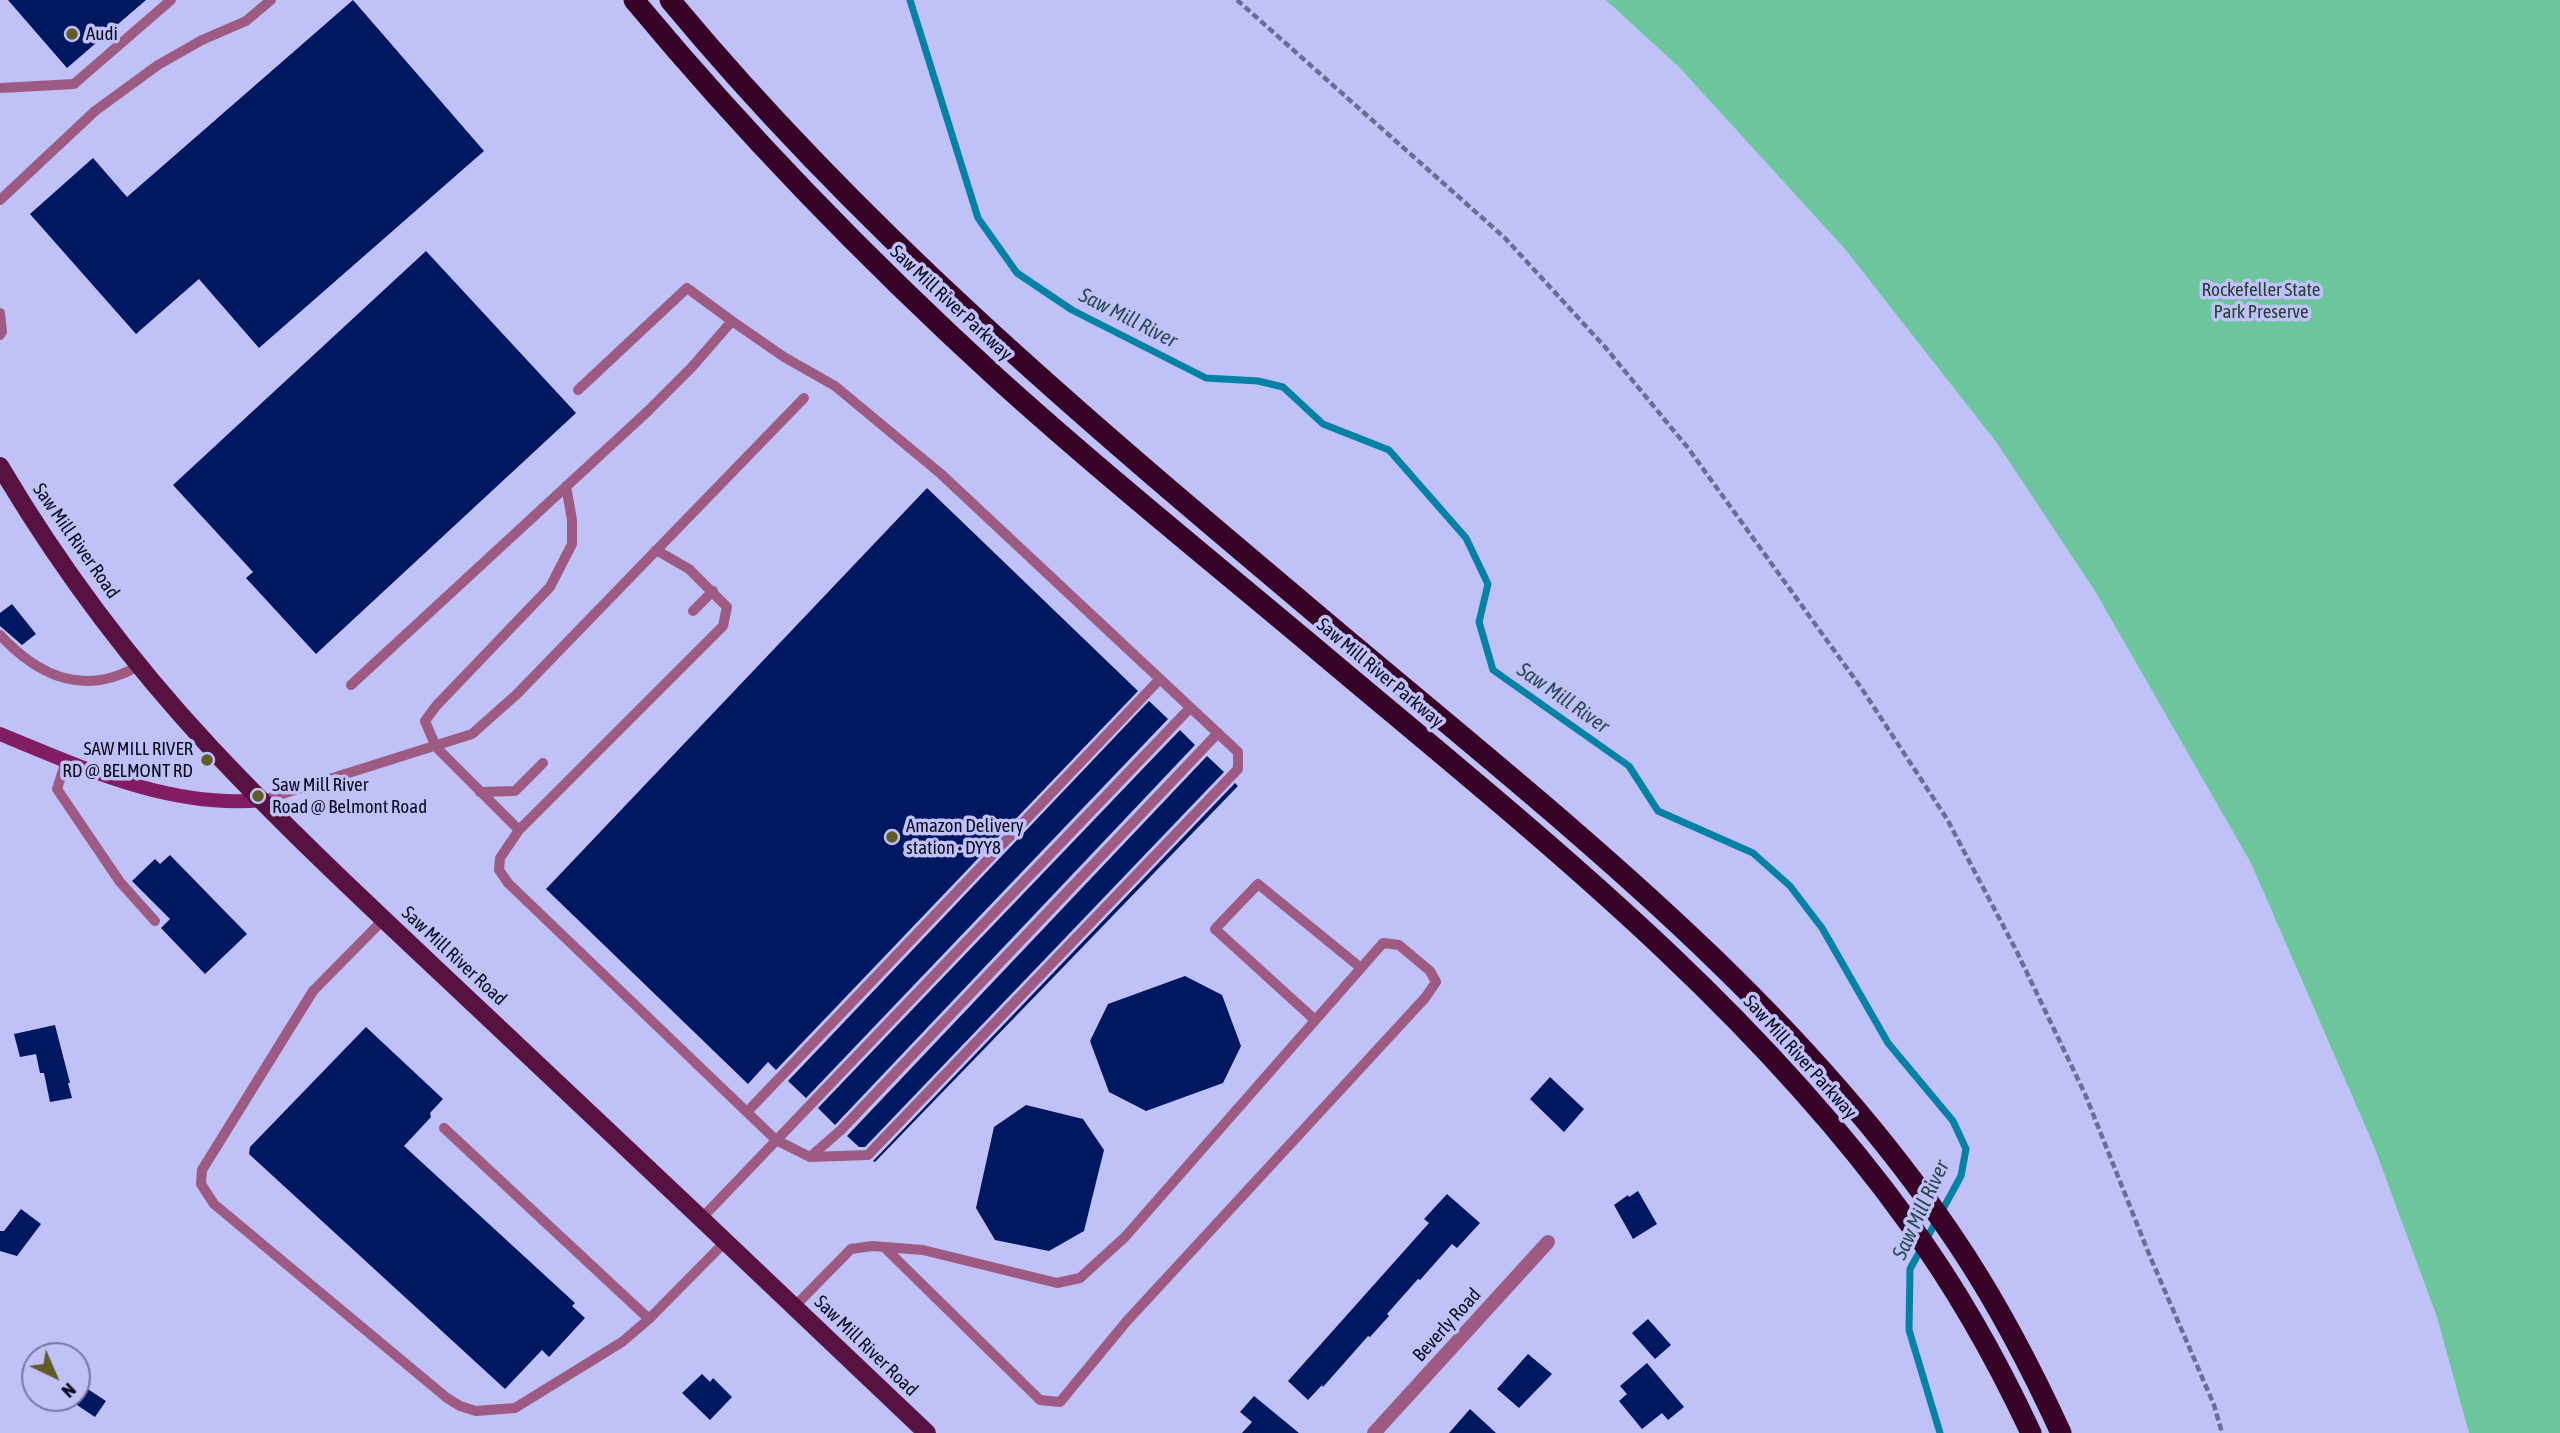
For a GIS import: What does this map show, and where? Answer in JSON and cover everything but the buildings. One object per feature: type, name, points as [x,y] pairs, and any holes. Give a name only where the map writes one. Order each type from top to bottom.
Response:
[{"type":"highway","name":"Saw Mill River Parkway","points":[[634,0],[772,158],[945,330],[1073,445],[1612,901],[1737,1021],[1810,1100],[1910,1224],[1949,1282],[1993,1358],[2031,1433]]},
{"type":"highway","name":"Saw Mill River Parkway","points":[[670,0],[795,142],[973,319],[1092,425],[1562,821],[1692,938],[1805,1053],[1875,1133],[1962,1251],[2018,1345],[2061,1433]]},
{"type":"main road","name":"Saw Mill River Road","points":[[2,473],[75,579],[140,665],[212,748],[262,800],[927,1433]]},
{"type":"street","points":[[0,734],[66,761],[158,792],[234,803],[262,800]]},
{"type":"street","name":"Beverly Road","points":[[1374,1433],[1548,1242]]},
{"type":"lane","points":[[0,88],[74,84],[170,0]]},
{"type":"lane","points":[[0,200],[95,111],[158,65],[202,40],[246,21],[271,0]]},
{"type":"lane","points":[[578,390],[687,288],[784,357],[835,386],[941,474],[1238,752],[1237,769],[1230,779],[868,1155],[810,1157],[776,1140],[508,883],[499,870],[500,858],[519,830],[723,626],[727,607],[713,591],[689,569],[656,550]]},
{"type":"lane","points":[[0,313],[0,335]]},
{"type":"lane","points":[[351,685],[665,394],[732,321]]},
{"type":"lane","points":[[262,800],[472,734],[516,694],[804,398]]},
{"type":"lane","points":[[519,830],[436,747],[425,722],[436,706],[550,587],[572,544],[572,520],[566,486]]},
{"type":"lane","points":[[693,611],[713,591]]},
{"type":"lane","points":[[0,635],[21,658],[73,680],[108,680],[124,675],[140,665]]},
{"type":"lane","points":[[747,1112],[1160,679]]},
{"type":"lane","points":[[702,1219],[1190,708]]},
{"type":"lane","points":[[810,1157],[841,1130],[1218,733]]},
{"type":"lane","points":[[66,761],[57,789],[120,882],[155,921]]},
{"type":"lane","points":[[480,792],[515,791],[543,762]]},
{"type":"lane","points":[[1315,1020],[1215,929],[1258,884],[1361,968]]},
{"type":"lane","points":[[384,919],[313,990],[202,1170],[201,1184],[214,1204],[447,1398],[476,1411],[515,1408],[622,1342],[649,1319],[725,1242]]},
{"type":"lane","points":[[794,1307],[851,1249],[872,1246],[923,1250],[1057,1283],[1080,1278],[1125,1237],[1383,943],[1399,945],[1430,971],[1436,982],[1425,998],[1126,1322],[1060,1402],[1040,1400],[886,1249]]},
{"type":"lane","points":[[444,1128],[649,1319]]},
{"type":"path","points":[[1237,0],[1506,238],[1578,317],[1688,448],[1862,688],[1947,819],[2017,952],[2085,1094],[2149,1254],[2214,1405],[2222,1433]]},
{"type":"green space","name":"Rockefeller State Park Preserve","points":[[1606,0],[2560,0],[2560,1433],[2469,1433],[2437,1317],[2374,1146],[2251,863],[2095,591],[1997,443],[1845,249],[1680,68]]},
{"type":"waterway","name":"Saw Mill River","points":[[910,0],[978,218],[1017,273],[1072,310],[1206,378],[1258,381],[1283,387],[1323,424],[1389,450],[1466,538],[1488,584],[1479,622],[1493,670],[1629,766],[1658,811],[1753,853],[1790,886],[1822,928],[1888,1043],[1953,1121],[1966,1149],[1961,1176],[1910,1269],[1909,1330],[1940,1433]]},
{"type":"place","name":"Audi","points":[[72,34]]},
{"type":"place","name":"SAW MILL RIVER RD @ BELMONT RD","points":[[207,760]]},
{"type":"place","name":"Saw Mill River Road @ Belmont Road","points":[[258,796]]},
{"type":"place","name":"Amazon Delivery station - DYY8","points":[[892,837]]}]
